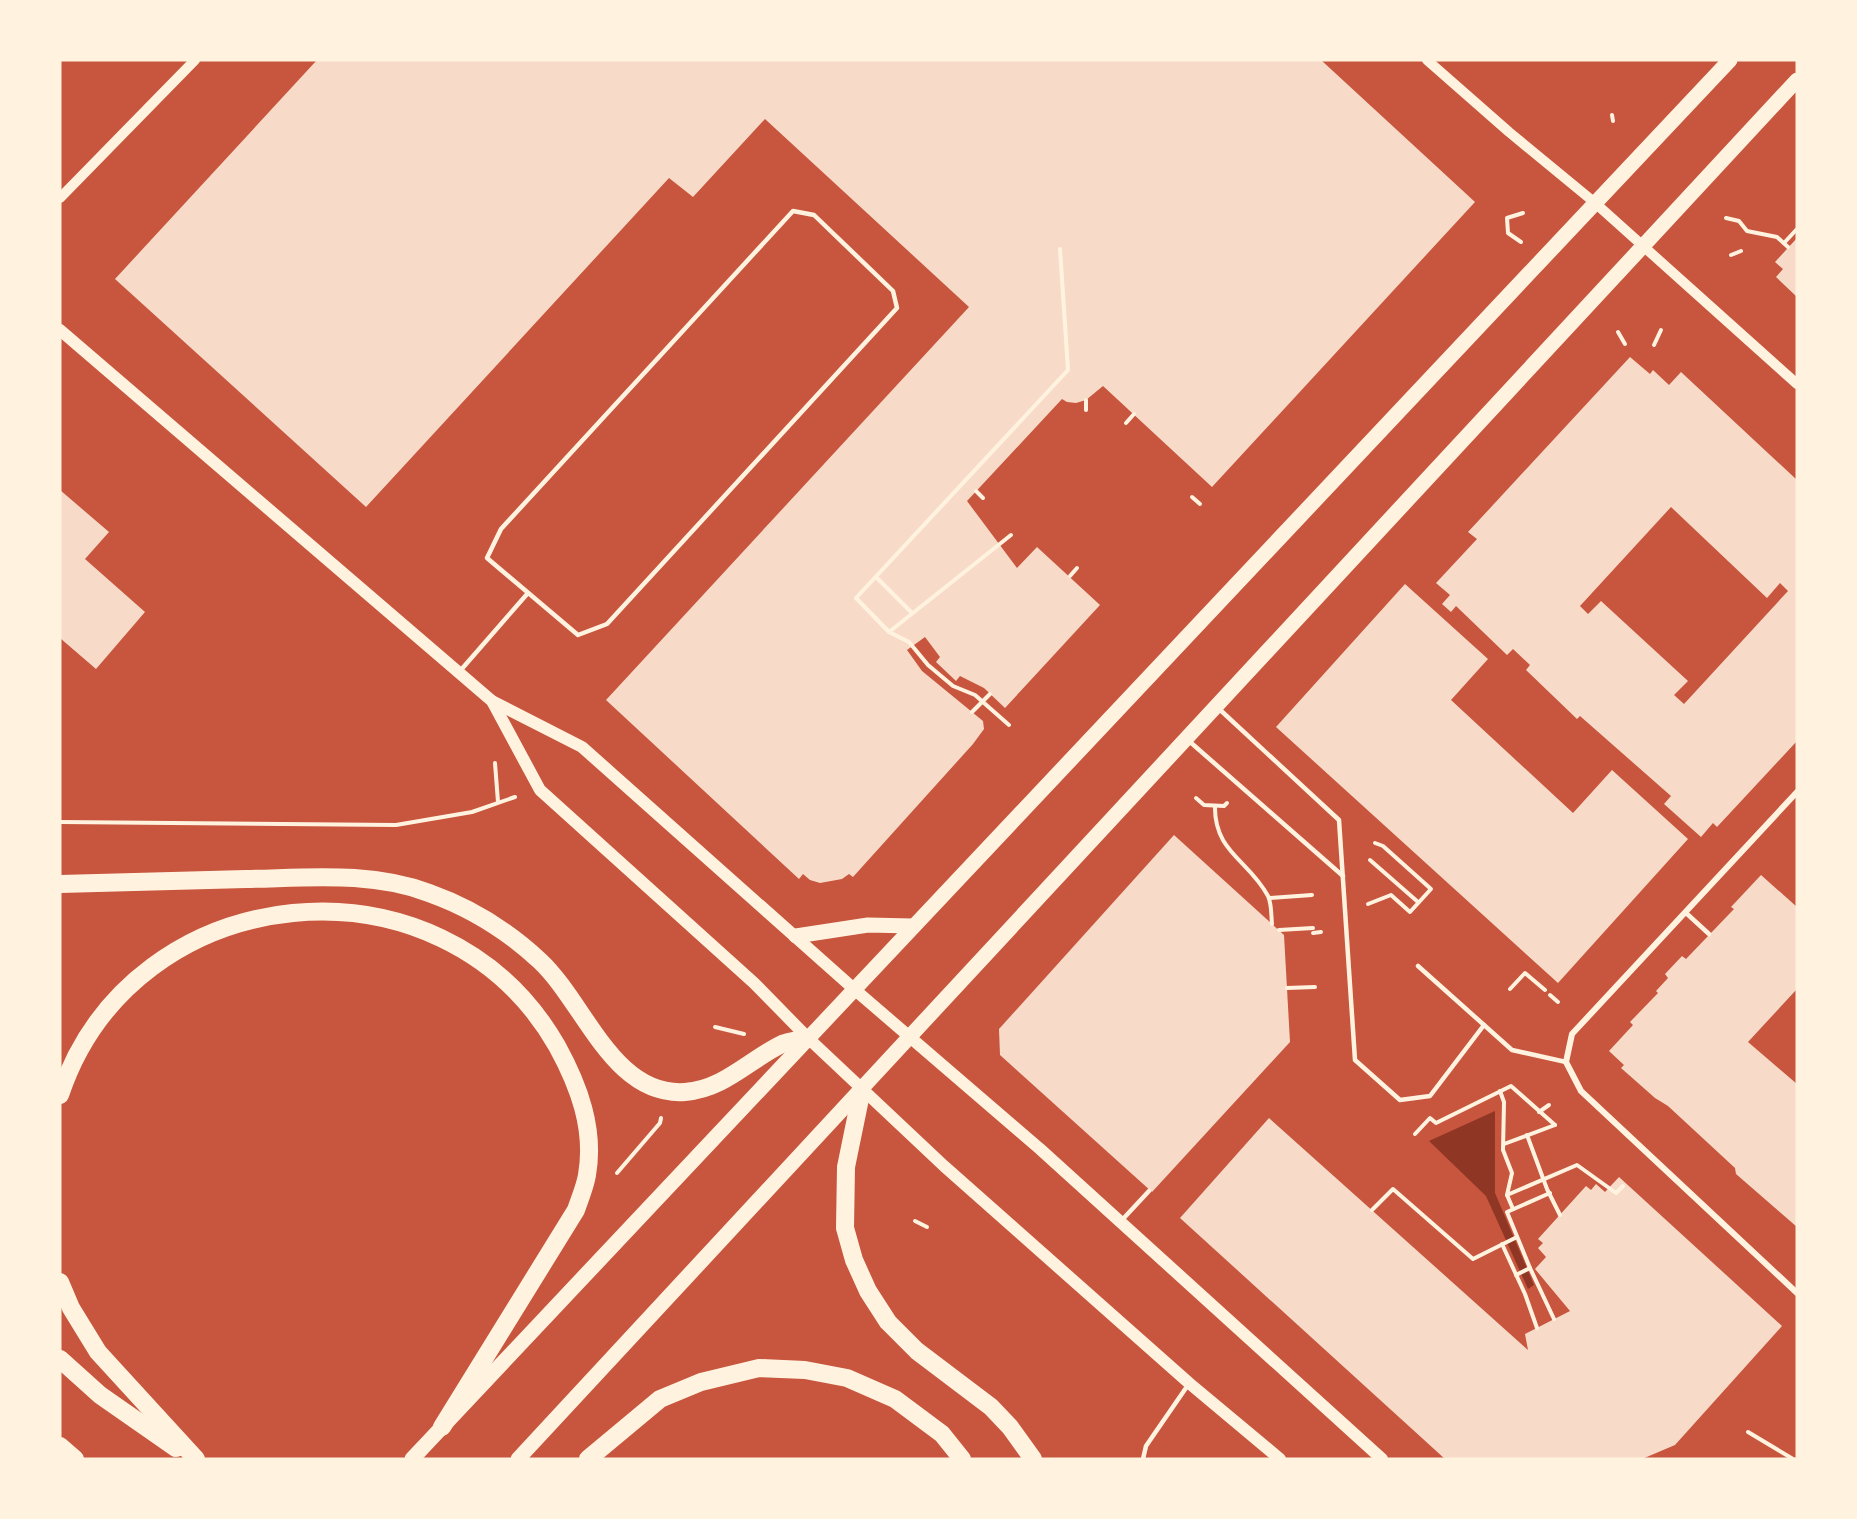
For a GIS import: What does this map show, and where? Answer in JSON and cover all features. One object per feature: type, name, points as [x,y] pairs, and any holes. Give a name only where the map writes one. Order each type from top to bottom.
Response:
[{"type":"highway","points":[[60,884],[365,878],[427,892],[482,917],[511,936],[542,962],[561,984],[612,1056],[628,1073],[648,1085],[666,1090],[685,1092],[714,1086],[783,1044],[808,1038]]},
{"type":"highway","points":[[60,1095],[68,1071],[85,1041],[110,1006],[132,984],[161,960],[188,944],[247,920],[305,910],[348,911],[381,917],[419,929],[453,944],[506,982],[529,1006],[550,1034],[579,1092],[588,1121],[590,1149],[587,1176],[576,1210],[442,1427]]},
{"type":"highway","points":[[862,1089],[846,1167],[845,1228],[854,1260],[868,1291],[888,1322],[917,1351],[992,1407],[1033,1459]]},
{"type":"highway","points":[[60,1282],[71,1308],[98,1352],[194,1459]]},
{"type":"highway","points":[[60,1359],[100,1395],[194,1459]]},
{"type":"highway","points":[[588,1459],[660,1399],[701,1382],[759,1368],[805,1370],[847,1378],[894,1399],[942,1434],[962,1459]]},
{"type":"highway","points":[[60,1446],[75,1459]]},
{"type":"main road","points":[[412,1459],[1730,60]]},
{"type":"main road","points":[[518,1459],[1797,80]]},
{"type":"main road","points":[[60,330],[492,701],[582,747],[1120,1222],[1382,1459]]},
{"type":"main road","points":[[492,701],[540,790],[754,983],[808,1038],[968,1188],[1280,1459]]},
{"type":"main road","points":[[796,936],[868,925],[912,926]]},
{"type":"street","points":[[60,198],[195,60]]},
{"type":"street","points":[[1427,60],[1594,202],[1797,384]]},
{"type":"street","points":[[1797,792],[1572,1034],[1566,1062],[1581,1091],[1797,1293]]},
{"type":"lane","points":[[793,211],[814,215],[893,291],[897,308],[607,624],[578,635],[528,593],[487,558],[501,529],[793,211]]},
{"type":"lane","points":[[458,673],[528,593]]},
{"type":"lane","points":[[1216,706],[1339,820],[1355,1060],[1400,1100],[1430,1096],[1484,1025]]},
{"type":"lane","points":[[1186,739],[1343,876]]},
{"type":"lane","points":[[1685,912],[1709,934]]},
{"type":"lane","points":[[1418,966],[1512,1050],[1566,1062]]},
{"type":"lane","points":[[1120,1222],[1149,1191]]},
{"type":"lane","points":[[1143,1459],[1146,1446],[1190,1383]]},
{"type":"path","points":[[1612,115],[1612,121]]},
{"type":"path","points":[[1521,242],[1508,234],[1507,218],[1523,213]]},
{"type":"path","points":[[1726,218],[1739,221],[1747,231],[1777,237],[1788,247]]},
{"type":"path","points":[[1784,243],[1797,228]]},
{"type":"path","points":[[1009,725],[975,695],[953,687],[928,665],[909,642],[889,632],[856,598],[1068,370],[1060,249]]},
{"type":"path","points":[[1731,255],[1741,251]]},
{"type":"path","points":[[1654,345],[1661,330]]},
{"type":"path","points":[[1618,332],[1625,344]]},
{"type":"path","points":[[1086,400],[1086,411]]},
{"type":"path","points":[[1126,423],[1134,414]]},
{"type":"path","points":[[976,491],[983,498]]},
{"type":"path","points":[[1192,497],[1200,504]]},
{"type":"path","points":[[889,632],[1011,535]]},
{"type":"path","points":[[1070,576],[1077,568]]},
{"type":"path","points":[[876,577],[912,613]]},
{"type":"path","points":[[972,712],[990,694]]},
{"type":"path","points":[[1196,798],[1204,805],[1215,806],[1224,806],[1230,801]]},
{"type":"path","points":[[60,822],[396,825],[472,812],[498,802]]},
{"type":"path","points":[[1215,806],[1215,821],[1223,842],[1269,898],[1272,924]]},
{"type":"path","points":[[1368,904],[1390,895],[1410,912],[1431,889],[1383,846],[1375,843]]},
{"type":"path","points":[[1370,860],[1418,902]]},
{"type":"path","points":[[1269,898],[1312,895]]},
{"type":"path","points":[[1279,930],[1321,932]]},
{"type":"path","points":[[1510,989],[1525,973],[1545,990]]},
{"type":"path","points":[[1287,988],[1315,987]]},
{"type":"path","points":[[1550,995],[1558,1002]]},
{"type":"path","points":[[1415,1134],[1430,1118],[1436,1123],[1511,1086],[1554,1125],[1504,1144]]},
{"type":"path","points":[[1500,1091],[1504,1102],[1503,1150],[1512,1173],[1507,1195],[1513,1209]]},
{"type":"path","points":[[1539,1112],[1549,1105]]},
{"type":"path","points":[[613,1177],[660,1123]]},
{"type":"path","points":[[1527,1135],[1560,1215]]},
{"type":"path","points":[[1507,1195],[1577,1165],[1616,1193],[1623,1186]]},
{"type":"path","points":[[1372,1210],[1393,1189],[1473,1259],[1517,1237]]},
{"type":"path","points":[[1550,1193],[1507,1212],[1554,1319]]},
{"type":"path","points":[[915,1221],[927,1227]]},
{"type":"path","points":[[1502,1244],[1537,1328]]},
{"type":"path","points":[[1516,1275],[1530,1268]]},
{"type":"path","points":[[1748,1432],[1793,1459]]},
{"type":"shaded area","points":[[1495,1111],[1495,1193],[1534,1285],[1528,1289],[1486,1196],[1429,1141]]},
{"type":"building","points":[[317,60],[1321,60],[1475,202],[1212,487],[1103,386],[1086,400],[1076,403],[1062,399],[967,501],[1017,568],[1037,547],[1100,605],[1005,708],[984,688],[960,676],[956,681],[936,662],[940,657],[925,637],[907,650],[922,671],[983,721],[984,729],[853,877],[849,874],[842,879],[820,883],[810,880],[803,874],[799,879],[606,700],[969,307],[765,119],[693,197],[669,178],[366,507],[115,279]]},
{"type":"building","points":[[1797,238],[1797,297],[1776,277],[1783,269],[1775,262]]},
{"type":"building","points":[[1630,357],[1650,374],[1653,370],[1669,385],[1681,372],[1797,480],[1797,741],[1717,827],[1713,823],[1701,837],[1664,804],[1671,796],[1580,716],[1577,719],[1526,670],[1530,665],[1513,649],[1507,655],[1456,606],[1451,612],[1442,604],[1450,595],[1436,583],[1477,539],[1468,532]],"holes":[[[1671,507],[1767,598],[1780,583],[1788,591],[1684,704],[1674,695],[1688,681],[1601,601],[1588,614],[1580,606]]]},
{"type":"building","points":[[60,490],[109,532],[85,559],[145,612],[96,669],[60,638]]},
{"type":"building","points":[[1405,584],[1488,659],[1451,700],[1573,813],[1612,770],[1688,839],[1558,983],[1276,727]]},
{"type":"building","points":[[1174,835],[1284,935],[1290,1042],[1152,1192],[1000,1055],[999,1029]]},
{"type":"building","points":[[1761,875],[1797,907],[1797,989],[1748,1042],[1797,1084],[1797,1227],[1736,1174],[1735,1168],[1668,1106],[1655,1098],[1621,1068],[1624,1065],[1609,1051],[1633,1025],[1630,1022],[1658,993],[1656,991],[1668,978],[1665,974],[1682,956],[1686,959],[1734,909],[1731,907]]},
{"type":"building","points":[[1269,1118],[1528,1350],[1525,1334],[1570,1311],[1535,1269],[1546,1257],[1538,1248],[1543,1243],[1538,1239],[1586,1186],[1591,1190],[1596,1184],[1605,1192],[1619,1177],[1782,1326],[1675,1445],[1642,1459],[1445,1459],[1180,1218]]}]
